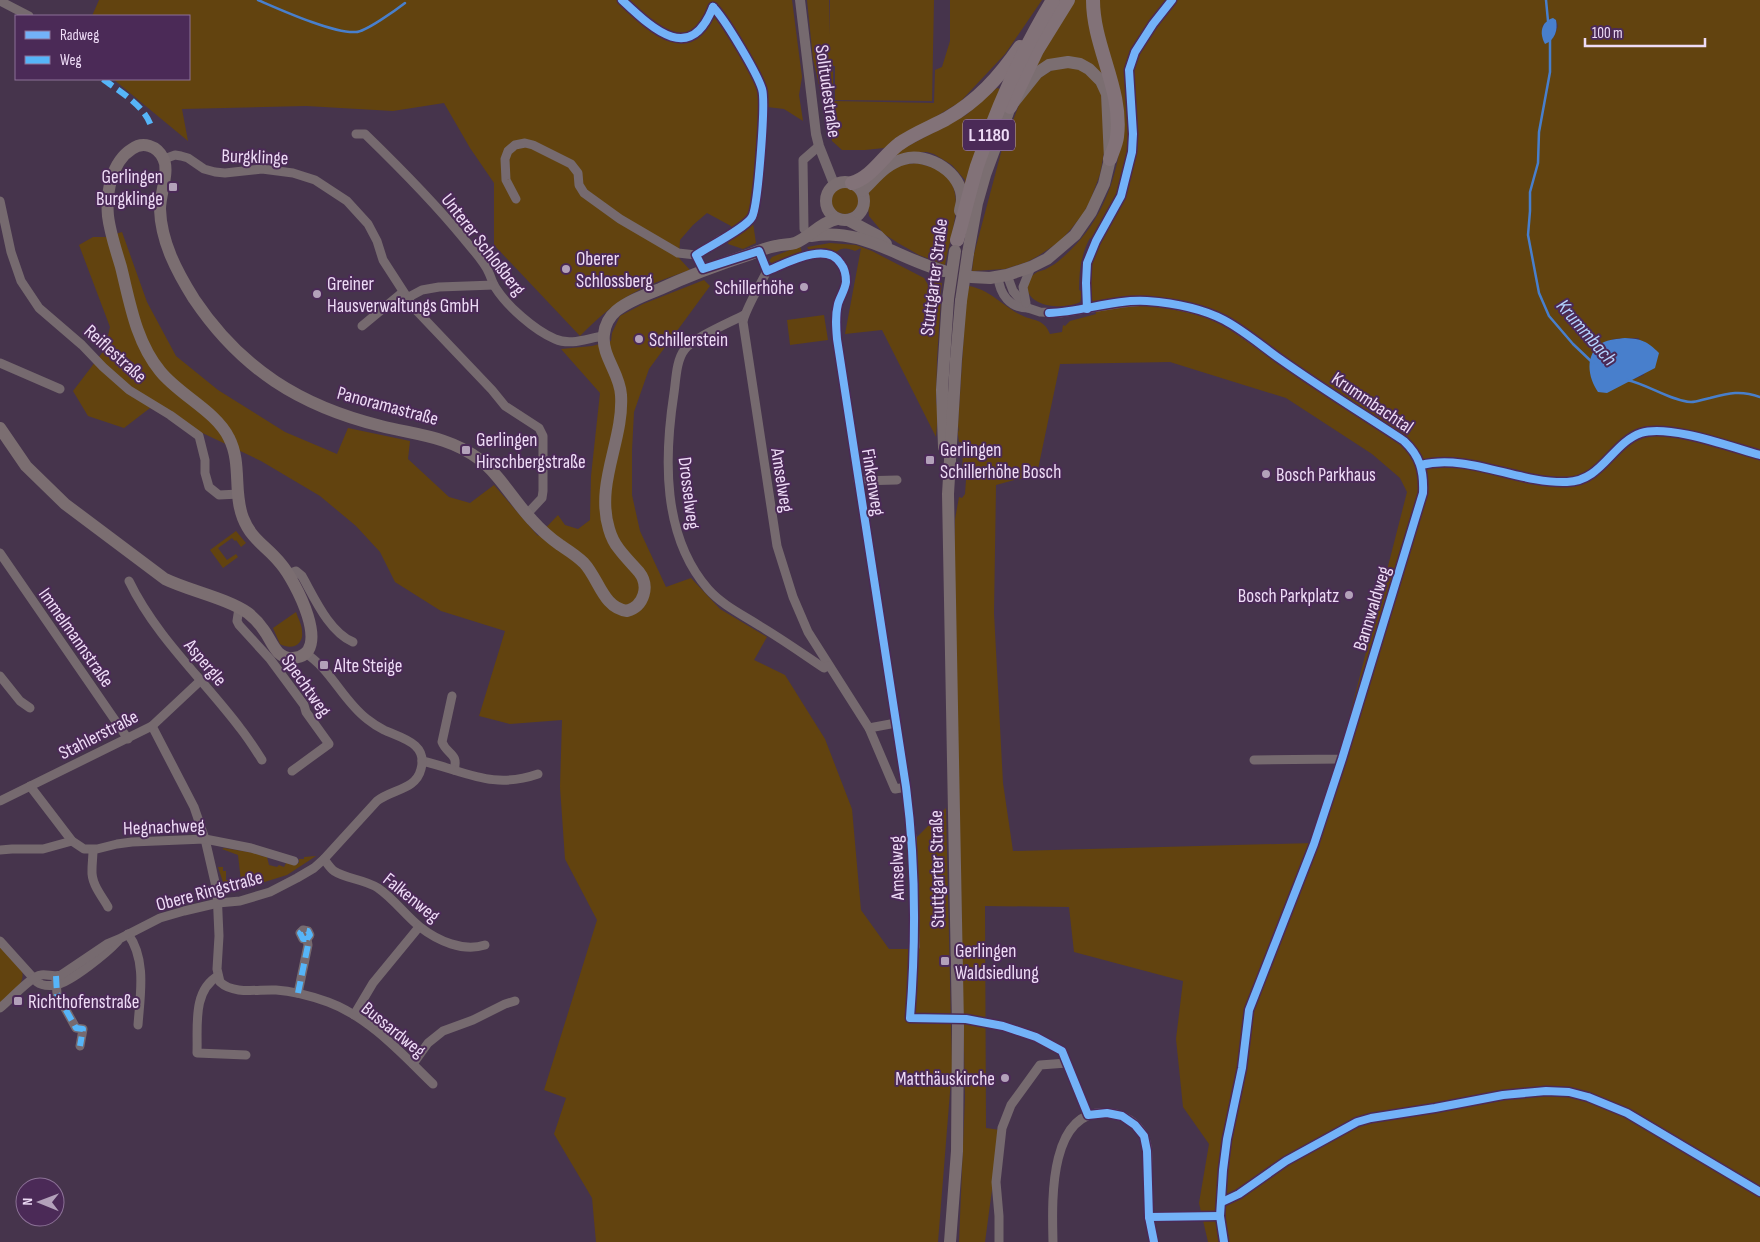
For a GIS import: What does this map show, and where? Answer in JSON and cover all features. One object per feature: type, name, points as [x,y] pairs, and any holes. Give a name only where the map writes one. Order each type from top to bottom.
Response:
[{"type":"highway","name":"L 1180","points":[[956,245],[977,167],[989,134],[1032,34],[1053,0]]},
{"type":"highway","name":"L 1180","points":[[1010,107],[1037,50],[1068,0]]},
{"type":"highway","points":[[1094,0],[1096,30],[1112,85],[1117,113],[1117,140],[1110,159]]},
{"type":"highway","points":[[857,187],[861,180],[900,143],[947,118],[977,98],[992,84],[1021,45],[1032,34]]},
{"type":"main road","name":"Stuttgarter Straße","points":[[948,396],[977,203],[985,175],[1010,107],[1037,73],[1043,69],[1060,62],[1080,64],[1098,77],[1107,94],[1110,159],[1104,184],[1096,202],[1075,236],[1047,260],[1002,276],[971,277]]},
{"type":"main road","points":[[0,428],[26,466],[66,504],[165,579],[182,587],[223,600],[239,608],[254,618],[265,630],[276,651],[289,658],[295,658],[305,653],[312,644],[312,631],[306,612],[288,574],[282,564],[260,545],[250,531],[240,510],[236,465],[230,439],[219,422],[173,386],[149,357],[137,328],[108,215],[109,188],[118,163],[131,149],[147,145],[164,159]]},
{"type":"main road","name":"Stuttgarter Straße","points":[[857,187],[882,170],[903,159],[922,158],[940,164],[952,175],[961,190],[962,200],[957,221],[956,245],[948,299],[948,494],[958,1074],[957,1151],[950,1242]]},
{"type":"main road","name":"Panoramastraße","points":[[164,159],[166,171],[161,192],[160,212],[164,234],[172,258],[189,290],[212,323],[248,362],[262,374],[293,393],[336,413],[448,441],[466,450],[487,465],[546,534],[583,562],[608,601],[615,608],[631,610],[642,600],[644,589],[642,578],[617,548],[607,519],[606,485],[619,422],[622,396],[619,378],[607,355],[603,336]]},
{"type":"main road","points":[[603,336],[608,321],[622,307],[704,269],[760,252],[806,232],[831,220],[858,215],[862,210],[864,198],[857,187],[843,181],[834,184],[826,194],[826,208],[818,220],[806,232]]},
{"type":"main road","points":[[826,208],[832,216],[843,219],[878,236]]},
{"type":"main road","points":[[862,210],[878,236],[893,250]]},
{"type":"main road","points":[[806,232],[853,236],[893,250],[925,266],[944,271]]},
{"type":"street","name":"Solitudestraße","points":[[800,0],[812,108],[819,146],[834,184]]},
{"type":"street","points":[[0,1],[27,15]]},
{"type":"street","name":"Unterer Schloßberg","points":[[356,134],[365,134],[440,212],[489,271],[494,285],[517,312],[537,328],[563,342],[576,342],[603,336]]},
{"type":"street","points":[[516,199],[506,180],[505,160],[508,152],[515,145],[533,145],[571,164],[578,174],[578,185],[584,193],[620,219],[678,253],[696,255],[721,239]]},
{"type":"street","points":[[806,232],[803,160],[819,146]]},
{"type":"street","name":"Burgklinge","points":[[164,159],[175,155],[181,156],[188,158],[204,169],[215,172],[225,173],[262,169],[293,173],[315,180],[346,201],[368,224],[377,241],[383,260],[414,308],[505,406],[539,428],[543,436],[543,491],[542,498],[530,517]]},
{"type":"street","name":"Reiflestraße","points":[[0,201],[11,252],[21,281],[39,308],[82,345],[129,390],[170,415],[198,436],[203,448],[209,488],[219,495],[239,494]]},
{"type":"street","points":[[744,315],[757,294],[767,271],[760,252]]},
{"type":"street","name":"Finkenweg","points":[[767,271],[815,253],[828,254],[835,257],[844,269],[846,281],[836,310],[836,326],[858,481],[906,787]]},
{"type":"street","points":[[696,255],[704,269]]},
{"type":"street","points":[[1028,308],[1023,287],[1031,267]]},
{"type":"street","points":[[1002,276],[1028,308]]},
{"type":"street","points":[[362,326],[405,295],[438,287],[494,285]]},
{"type":"street","name":"Krummbachtal","points":[[1028,308],[1040,312],[1060,313],[1145,301],[1198,310],[1225,320],[1281,360],[1404,441],[1414,451],[1421,465]]},
{"type":"street","name":"Drosselweg","points":[[744,315],[687,347],[681,357],[672,408],[668,456],[675,526],[690,562],[698,576],[715,596],[824,668],[828,666]]},
{"type":"street","name":"Amselweg","points":[[744,315],[748,356],[778,546],[793,597],[808,632],[869,728],[895,789],[906,787],[912,838],[915,947]]},
{"type":"street","points":[[0,363],[60,389]]},
{"type":"street","points":[[1421,465],[1442,462],[1466,465],[1525,478],[1558,482],[1579,482],[1596,472],[1634,436],[1642,432],[1654,431],[1687,435],[1760,455]]},
{"type":"street","name":"Bannwaldweg","points":[[1254,760],[1342,759],[1423,493],[1424,481],[1421,465]]},
{"type":"street","points":[[858,481],[897,480]]},
{"type":"street","name":"Immelmannstraße","points":[[0,553],[128,739]]},
{"type":"street","points":[[288,574],[296,571],[302,576],[334,629],[345,639],[353,642]]},
{"type":"street","name":"Aspergle","points":[[129,581],[138,599],[164,636],[240,728],[262,760]]},
{"type":"street","name":"Spechtweg","points":[[239,608],[237,621],[239,626],[275,666],[304,705],[306,712],[329,744],[292,771]]},
{"type":"street","points":[[305,653],[316,660],[352,706],[366,718],[384,730],[408,739],[416,745],[421,754],[422,761],[473,777],[498,781],[520,780],[538,774]]},
{"type":"street","points":[[0,676],[20,701],[30,708]]},
{"type":"street","name":"Stahlerstraße","points":[[0,801],[152,726],[200,681]]},
{"type":"street","points":[[452,696],[442,742],[456,760],[454,770]]},
{"type":"street","points":[[869,728],[896,723]]},
{"type":"street","points":[[152,726],[194,807],[205,839],[216,883],[218,903],[218,976],[207,985],[199,1004],[197,1053],[246,1055]]},
{"type":"street","name":"Obere Ringstraße","points":[[56,981],[66,982],[110,950],[119,939],[160,918],[184,910],[218,903],[240,901],[270,892],[314,868],[377,801],[387,794],[414,782],[420,774],[422,761]]},
{"type":"street","points":[[30,786],[72,840],[84,849],[93,850],[92,871],[94,884],[108,907]]},
{"type":"street","name":"Hegnachweg","points":[[93,850],[132,842],[205,839],[251,848],[294,861]]},
{"type":"street","points":[[0,850],[43,849],[72,840]]},
{"type":"street","name":"Falkenweg","points":[[324,859],[336,872],[376,886],[419,927],[437,937],[458,946],[477,948],[485,945]]},
{"type":"street","points":[[354,1015],[382,971],[419,927]]},
{"type":"street","points":[[128,934],[137,950],[142,978],[138,1025]]},
{"type":"street","points":[[298,993],[308,945],[307,939]]},
{"type":"street","points":[[0,940],[40,984],[56,981],[57,994],[76,1028],[83,1029],[80,1046]]},
{"type":"street","name":"Bussardweg","points":[[218,976],[223,984],[233,989],[274,990],[298,993],[328,1002],[354,1015],[373,1029],[433,1084]]},
{"type":"street","points":[[0,1008],[26,983],[34,979]]},
{"type":"street","points":[[413,1064],[428,1043],[443,1031],[515,1001]]},
{"type":"street","points":[[999,1242],[996,1182],[1002,1128],[1011,1105],[1040,1065],[1067,1064],[1088,1115]]},
{"type":"street","points":[[1053,1242],[1053,1185],[1059,1156],[1070,1132],[1088,1115],[1100,1112],[1122,1116],[1136,1125],[1144,1136],[1148,1159],[1150,1223],[1154,1242]]},
{"type":"shaded area","points":[[99,0],[792,0],[802,77],[799,95],[803,121],[784,109],[767,107],[767,93],[760,93],[752,203],[746,227],[753,223],[756,243],[743,249],[728,244],[729,239],[735,235],[731,226],[707,213],[680,240],[679,258],[690,270],[651,284],[631,294],[608,310],[580,336],[494,245],[494,183],[470,148],[444,103],[393,111],[306,106],[182,109],[188,141],[114,80],[190,80],[190,15],[92,15]]},
{"type":"shaded area","points":[[807,0],[829,0],[830,35],[830,0],[934,0],[932,101],[835,100],[835,66],[831,66],[833,70],[833,101],[934,103],[935,70],[942,67],[950,41],[950,0],[1042,0],[1005,54],[960,102],[884,148],[842,150],[832,141],[813,59]]},
{"type":"shaded area","points":[[1075,0],[1089,0],[1106,77],[1094,67],[1037,68],[1036,65]]},
{"type":"shaded area","points":[[1098,0],[1760,0],[1760,1242],[1208,1242],[1199,1203],[1209,1144],[1183,1107],[1176,1039],[1183,981],[1074,952],[1069,907],[985,906],[986,1128],[1000,1130],[985,1242],[959,1242],[965,1097],[954,571],[955,519],[959,497],[962,498],[965,494],[966,480],[962,476],[962,450],[957,428],[959,432],[966,302],[969,286],[977,288],[1021,315],[1041,322],[1050,334],[1062,332],[1063,325],[1065,326],[1070,321],[1096,314],[1090,294],[1089,279],[1092,261],[1098,244],[1090,238],[1084,250],[1081,263],[1079,290],[1083,292],[1080,302],[1074,305],[1049,306],[1034,300],[1027,288],[1033,275],[1050,267],[1074,247],[1093,222],[1108,194],[1120,148]],"holes":[[[1550,19],[1556,20],[1558,26],[1554,37],[1542,26]],[[1639,338],[1644,375],[1634,379],[1612,339]],[[1170,362],[1286,398],[1372,454],[1400,478],[1407,492],[1344,738],[1313,843],[1013,851],[1003,783],[994,613],[996,485],[1037,474],[1060,364]]]},
{"type":"shaded area","points":[[1059,66],[1082,69],[1101,88],[1105,147],[1100,174],[1090,201],[1083,214],[1059,242],[1038,256],[1027,262],[1005,269],[972,271],[974,254],[1002,149],[1019,105],[1038,79]]},
{"type":"shaded area","points":[[997,88],[1000,89],[964,187],[965,180],[952,165],[934,154],[908,152],[885,162],[899,151],[966,115]]},
{"type":"shaded area","points":[[917,163],[936,169],[947,177],[953,187],[956,199],[956,213],[945,265],[919,255],[884,234],[869,216],[869,191],[876,181],[900,165]]},
{"type":"shaded area","points":[[845,186],[855,190],[859,200],[855,210],[845,214],[835,210],[831,200],[835,190]]},
{"type":"shaded area","points":[[122,232],[147,302],[176,356],[218,390],[285,432],[337,454],[348,428],[410,441],[408,459],[449,497],[470,503],[494,485],[538,536],[558,515],[565,525],[578,529],[590,520],[591,476],[600,393],[561,349],[592,346],[611,341],[612,333],[620,316],[643,304],[704,280],[710,286],[649,369],[634,412],[632,495],[640,531],[666,587],[691,578],[720,609],[767,637],[754,660],[785,675],[825,739],[852,809],[861,910],[889,949],[917,949],[917,837],[946,808],[952,1067],[938,1242],[596,1242],[592,1198],[554,1134],[566,1098],[544,1090],[597,920],[565,859],[560,787],[562,720],[510,724],[479,716],[505,631],[441,611],[395,582],[380,552],[356,526],[320,496],[261,461],[150,408],[124,428],[88,416],[73,391],[105,349],[110,327],[79,245],[93,237],[105,237]]},
{"type":"shaded area","points":[[830,243],[856,245],[872,251],[924,278],[928,285],[932,285],[935,282],[942,283],[937,359],[936,401],[938,412],[936,437],[882,330],[845,334],[861,248],[855,251],[843,249],[836,252],[825,248],[809,250],[807,247]]},
{"type":"shaded area","points":[[800,246],[802,252],[773,264],[769,261],[772,257]]},
{"type":"shaded area","points":[[824,315],[828,340],[790,345],[787,320]]},
{"type":"shaded area","points":[[236,531],[246,543],[241,547],[232,538],[218,548],[227,560],[236,554],[238,557],[223,568],[210,550]]},
{"type":"shaded area","points":[[296,612],[302,629],[301,640],[296,645],[284,646],[280,644],[273,628]]},
{"type":"shaded area","points":[[222,849],[260,854],[267,857],[269,865],[277,867],[279,865],[284,867],[286,863],[299,863],[299,859],[304,859],[304,857],[316,856],[287,875],[236,891],[225,888],[218,867],[223,867],[223,871],[226,871],[226,880],[241,881],[238,855]]},
{"type":"shaded area","points":[[0,944],[22,971],[23,976],[16,990],[0,1005]]},
{"type":"water","points":[[1553,18],[1556,20],[1556,31],[1551,40],[1545,44],[1542,28],[1546,22]]},
{"type":"water","points":[[1625,338],[1644,341],[1659,353],[1655,368],[1607,393],[1598,392],[1590,373],[1592,354],[1602,343]]},
{"type":"waterway","points":[[258,0],[292,15],[346,32],[360,31],[373,25],[405,3]]},
{"type":"waterway","name":"Krummbach","points":[[1546,0],[1548,21]]},
{"type":"waterway","name":"Krummbach","points":[[1550,39],[1550,72],[1539,132],[1538,163],[1530,192],[1528,235],[1539,293],[1549,316],[1573,344],[1593,363]]},
{"type":"waterway","name":"Krummbach","points":[[1627,380],[1683,401],[1698,401],[1735,393],[1760,397]]},
{"type":"marked path","points":[[104,80],[137,105],[148,118],[151,126]]},
{"type":"marked path","points":[[298,993],[308,945],[307,939],[310,935],[308,931],[303,930],[300,933],[303,939],[307,939]]},
{"type":"marked path","points":[[56,976],[57,994],[76,1028],[83,1029],[80,1046]]},
{"type":"cycle path","points":[[622,0],[658,30],[670,36],[682,38],[693,35],[704,25],[713,7]]},
{"type":"cycle path","points":[[1087,309],[1087,263],[1096,241],[1121,196],[1132,152],[1133,134],[1129,70],[1135,52],[1153,24],[1172,0]]},
{"type":"cycle path","points":[[713,7],[740,46],[762,89],[761,154],[757,194],[752,217],[735,232],[696,255],[703,269],[759,251],[767,271],[795,259],[816,254],[826,254],[835,257],[841,264],[845,275],[846,282],[836,313],[837,339],[906,787],[912,845],[914,902],[910,1018],[966,1019],[1003,1026],[1036,1037],[1062,1051],[1088,1115],[1107,1113],[1122,1116],[1135,1125],[1144,1136],[1147,1151],[1149,1217],[1154,1242]]},
{"type":"cycle path","points":[[1049,313],[1135,301],[1167,303],[1206,312],[1238,329],[1326,391],[1404,441],[1414,452],[1422,471],[1423,493],[1342,759],[1314,844],[1249,1010],[1242,1068],[1227,1139],[1223,1170],[1220,1216],[1224,1242]]},
{"type":"cycle path","points":[[1421,465],[1439,462],[1457,463],[1531,478],[1567,482],[1579,480],[1589,475],[1631,438],[1641,433],[1653,431],[1683,434],[1760,455]]},
{"type":"cycle path","points":[[1222,1202],[1239,1194],[1286,1161],[1357,1122],[1503,1095],[1546,1091],[1569,1092],[1588,1097],[1627,1113],[1760,1192]]},
{"type":"cycle path","points":[[1149,1217],[1220,1216]]},
{"type":"place","name":"Gerlingen Burgklinge","points":[[173,187]]},
{"type":"place","name":"Oberer Schlossberg","points":[[566,269]]},
{"type":"place","name":"Schillerhöhe","points":[[804,287]]},
{"type":"place","name":"Greiner Hausverwaltungs GmbH","points":[[317,294]]},
{"type":"place","name":"Schillerstein","points":[[639,339]]},
{"type":"place","name":"Gerlingen Hirschbergstraße","points":[[466,450]]},
{"type":"place","name":"Gerlingen Schillerhöhe Bosch","points":[[930,460]]},
{"type":"place","name":"Bosch Parkhaus","points":[[1266,474]]},
{"type":"place","name":"Bosch Parkplatz","points":[[1349,595]]},
{"type":"place","name":"Alte Steige","points":[[324,665]]},
{"type":"place","name":"Gerlingen Waldsiedlung","points":[[945,961]]},
{"type":"place","name":"Richthofenstraße","points":[[18,1001]]},
{"type":"place","name":"Matthäuskirche","points":[[1005,1078]]}]
